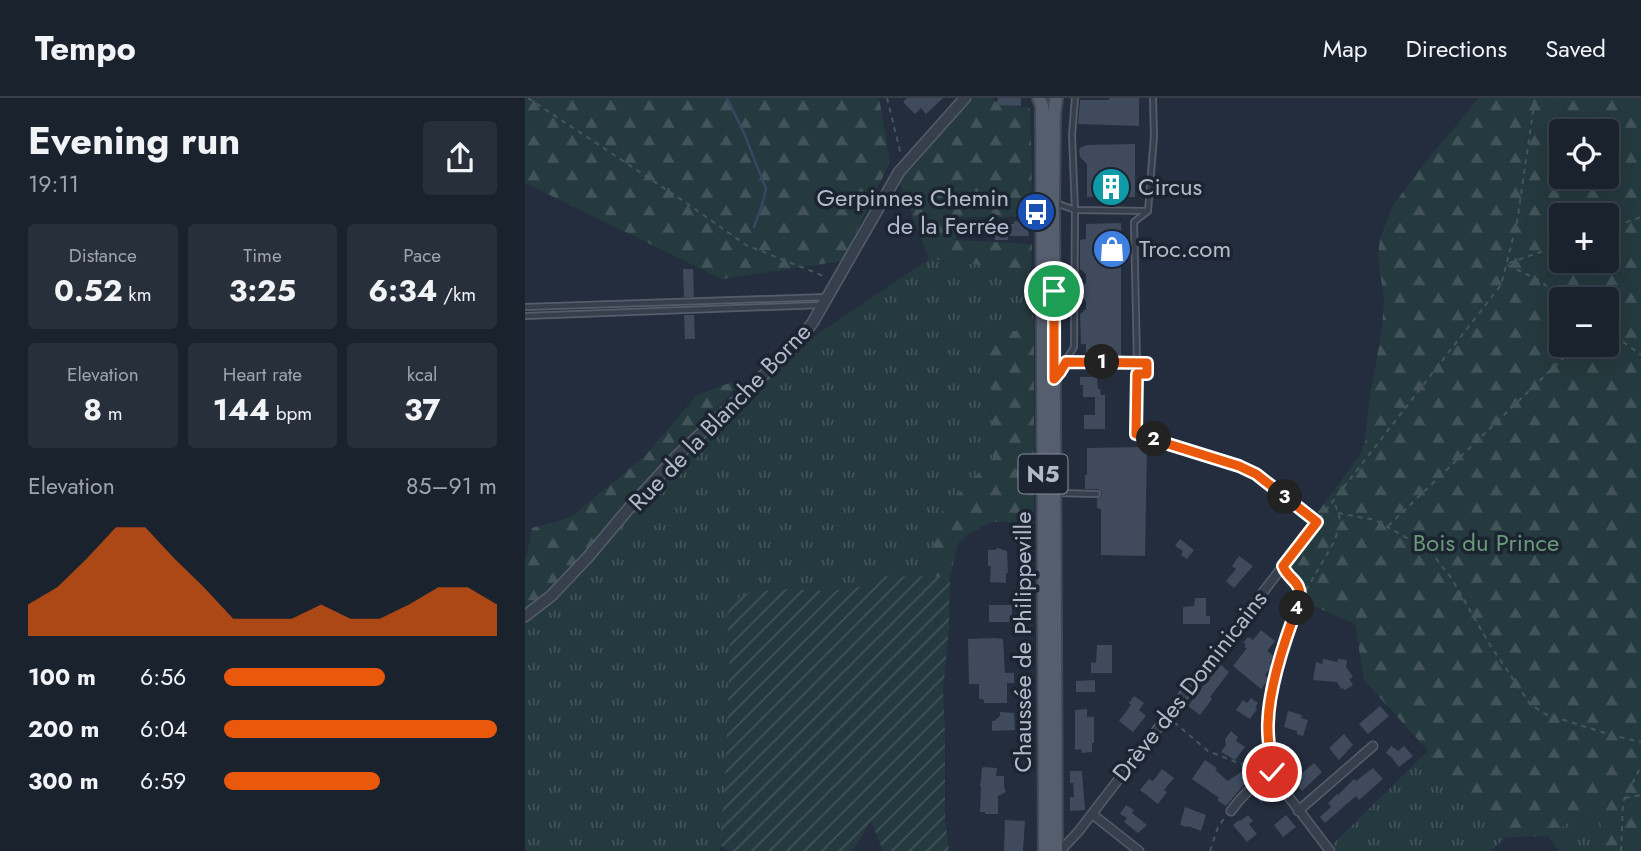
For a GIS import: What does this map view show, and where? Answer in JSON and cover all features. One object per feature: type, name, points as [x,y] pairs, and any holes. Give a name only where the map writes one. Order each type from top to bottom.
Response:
[{"type":"main road","name":"Chaussée de Philippeville","points":[[1039,98],[1042,106],[1045,851]]},
{"type":"main road","name":"Chaussée de Philippeville","points":[[1056,98],[1053,203],[1058,851]]},
{"type":"street","name":"Rue de la Blanche Borne","points":[[525,616],[551,596],[589,557],[677,456],[796,345],[813,323],[884,195],[904,166],[965,98]]},
{"type":"street","name":"Drève des Dominicains","points":[[1058,851],[1078,832],[1314,526]]},
{"type":"street","points":[[1298,811],[1373,746]]},
{"type":"street","points":[[1231,811],[1241,796],[1272,772],[1298,811],[1330,851]]},
{"type":"street","points":[[1092,814],[1139,851]]},
{"type":"lane","points":[[1054,379],[1075,347],[1072,135],[1075,98]]},
{"type":"lane","points":[[1066,362],[1137,362],[1134,222],[1149,211],[1154,136],[1153,98]]},
{"type":"lane","points":[[1053,203],[1075,210],[1149,211]]},
{"type":"lane","points":[[525,307],[825,301]]},
{"type":"lane","points":[[525,316],[825,301]]},
{"type":"lane","points":[[1055,493],[1097,494]]},
{"type":"lane","points":[[1272,772],[1268,723],[1276,677]]},
{"type":"path","points":[[528,98],[746,245],[837,281]]},
{"type":"path","points":[[887,98],[904,166]]},
{"type":"path","points":[[1137,362],[1147,363],[1147,374],[1137,374],[1136,434],[1239,466],[1256,474],[1317,522],[1501,285],[1517,222],[1535,98]]},
{"type":"path","points":[[1619,225],[1641,217]]},
{"type":"path","points":[[1506,264],[1549,249]]},
{"type":"path","points":[[1506,264],[1549,287]]},
{"type":"path","points":[[1619,339],[1641,355]]},
{"type":"path","points":[[1387,527],[1564,357]]},
{"type":"path","points":[[1300,600],[1334,542],[1341,523],[1334,500]]},
{"type":"path","points":[[1338,513],[1375,520],[1430,551],[1452,579],[1490,645],[1529,704],[1545,714],[1641,742]]},
{"type":"path","points":[[1276,677],[1301,593],[1295,580],[1283,566]]},
{"type":"path","points":[[1168,716],[1215,755],[1241,764],[1271,760]]},
{"type":"path","points":[[1621,851],[1623,802],[1641,766]]},
{"type":"path","points":[[1625,798],[1641,795]]},
{"type":"path","points":[[1210,851],[1218,827],[1231,811]]},
{"type":"green space","points":[[525,98],[879,98],[890,162],[842,261],[722,279],[525,183]]},
{"type":"green space","points":[[971,98],[991,98],[1004,105],[1030,108],[1030,217],[957,217],[956,240],[1032,244],[1031,271],[929,259],[898,179]]},
{"type":"green space","name":"Bois du Prince","points":[[1479,98],[1641,98],[1641,851],[1605,851],[1597,804],[1548,836],[1506,837],[1364,680],[1355,624],[1300,600],[1297,585],[1283,566],[1313,533],[1315,516],[1360,455],[1365,443],[1384,301],[1378,255],[1380,239],[1392,207]]},
{"type":"green space","points":[[929,259],[1031,271],[1034,331],[989,332],[993,458],[942,511],[935,535],[931,575],[924,578],[878,576],[866,586],[828,591],[787,589],[751,592],[730,604],[726,619],[730,649],[720,851],[525,851],[525,619],[559,594],[717,421],[809,340]]},
{"type":"green space","points":[[989,331],[1034,331],[1034,529],[1003,521],[989,523],[958,543],[950,577],[924,578],[931,574],[935,535],[942,511],[993,458]]},
{"type":"green space","points":[[732,382],[738,386],[658,470],[549,594],[525,611],[525,558],[532,528],[571,517],[645,456],[696,396]]},
{"type":"green space","points":[[878,576],[950,577],[943,691],[945,818],[949,851],[883,851],[871,821],[852,851],[728,851],[720,845],[730,649],[726,619],[730,603],[750,592],[787,589],[828,591],[866,586]]},
{"type":"green space","points":[[1428,751],[1506,837],[1491,851],[1328,849]]},
{"type":"green space","points":[[1597,803],[1605,851],[1559,851],[1548,836]]},
{"type":"building","points":[[907,98],[943,98],[926,114],[921,108],[915,114],[903,102]]},
{"type":"building","points":[[998,98],[1021,98],[1021,106],[996,105]]},
{"type":"building","points":[[1139,98],[1139,126],[1078,124],[1080,100]]},
{"type":"building","points":[[1135,144],[1135,197],[1087,197],[1087,164],[1080,157],[1081,147]]},
{"type":"building","points":[[973,220],[991,220],[991,224],[1024,222],[1029,236],[1008,236],[1008,240],[995,240],[995,235],[964,235],[964,223],[973,223]]},
{"type":"building","points":[[1121,223],[1121,357],[1086,357],[1086,344],[1081,344],[1080,314],[1086,309],[1086,301],[1081,296],[1081,288],[1086,283],[1086,274],[1080,269],[1080,240],[1086,239],[1086,224]]},
{"type":"building","points":[[683,269],[693,269],[694,297],[684,297]]},
{"type":"building","points":[[684,315],[694,315],[695,339],[685,339]]},
{"type":"building","points":[[1080,377],[1097,377],[1098,389],[1101,395],[1105,395],[1105,429],[1084,429],[1084,415],[1095,415],[1095,397],[1083,397]]},
{"type":"building","points":[[1147,447],[1145,556],[1101,555],[1101,509],[1097,508],[1097,499],[1102,493],[1098,489],[1085,489],[1087,448]]},
{"type":"building","points":[[1180,539],[1194,550],[1187,559],[1181,555],[1183,551],[1175,546]]},
{"type":"building","points":[[997,548],[1007,551],[1006,583],[990,582],[988,550]]},
{"type":"building","points":[[1239,556],[1253,566],[1234,588],[1226,581],[1236,569],[1232,566]]},
{"type":"building","points":[[1195,598],[1206,598],[1206,616],[1210,616],[1210,624],[1183,624],[1183,607],[1194,606]]},
{"type":"building","points":[[989,605],[1012,605],[1012,622],[989,622]]},
{"type":"building","points":[[1261,630],[1275,641],[1267,651],[1275,657],[1270,663],[1273,665],[1265,675],[1269,679],[1261,689],[1233,666],[1247,648],[1243,643],[1248,637],[1253,640]]},
{"type":"building","points":[[968,639],[1003,639],[1005,673],[1014,673],[1014,683],[1007,683],[1007,703],[984,703],[984,700],[979,698],[979,684],[969,684]]},
{"type":"building","points":[[1097,645],[1112,645],[1112,673],[1091,673],[1091,662],[1096,663]]},
{"type":"building","points":[[1323,659],[1338,662],[1338,659],[1347,660],[1346,667],[1353,677],[1349,679],[1353,685],[1345,690],[1341,689],[1337,682],[1313,680],[1316,662],[1322,664]]},
{"type":"building","points":[[1220,664],[1229,672],[1200,715],[1188,706]]},
{"type":"building","points":[[1095,680],[1095,692],[1076,692],[1076,681]]},
{"type":"building","points":[[1134,696],[1144,703],[1139,710],[1146,716],[1133,732],[1119,721]]},
{"type":"building","points":[[1251,698],[1258,703],[1250,719],[1236,710],[1243,700],[1247,703]]},
{"type":"building","points":[[1380,706],[1389,716],[1368,734],[1359,724]]},
{"type":"building","points":[[1087,709],[1087,717],[1094,717],[1094,743],[1092,752],[1082,753],[1081,749],[1075,750],[1075,710]]},
{"type":"building","points":[[1288,711],[1308,720],[1303,736],[1284,727]]},
{"type":"building","points":[[1000,712],[1014,713],[1015,730],[992,731],[992,721],[1000,716]]},
{"type":"building","points":[[1231,731],[1238,737],[1236,741],[1245,747],[1235,760],[1221,752]]},
{"type":"building","points":[[1344,734],[1353,745],[1339,760],[1329,748]]},
{"type":"building","points":[[1391,746],[1398,751],[1404,746],[1413,756],[1399,767],[1386,753]]},
{"type":"building","points":[[1205,760],[1217,768],[1215,770],[1228,781],[1254,763],[1256,765],[1261,761],[1266,768],[1246,782],[1226,806],[1192,779]]},
{"type":"building","points":[[1314,763],[1322,772],[1302,791],[1293,781]]},
{"type":"building","points":[[984,767],[997,768],[996,776],[1004,776],[1006,792],[998,796],[998,814],[980,812],[980,785]]},
{"type":"building","points":[[1373,768],[1383,779],[1359,800],[1356,796],[1325,823],[1320,817],[1331,807],[1328,803],[1354,779],[1356,781]]},
{"type":"building","points":[[1162,769],[1174,778],[1164,790],[1167,792],[1158,804],[1140,790],[1149,779],[1153,781]]},
{"type":"building","points":[[1070,771],[1082,771],[1085,810],[1070,811],[1070,797],[1074,797]]},
{"type":"building","points":[[1266,784],[1273,794],[1261,803],[1254,794]]},
{"type":"building","points":[[1126,805],[1147,825],[1138,833],[1124,822],[1127,818],[1120,814]]},
{"type":"building","points":[[1185,807],[1206,815],[1201,831],[1180,825]]},
{"type":"building","points":[[1248,815],[1253,821],[1249,824],[1257,834],[1247,842],[1233,825]]},
{"type":"building","points":[[1286,815],[1296,827],[1283,837],[1274,825]]},
{"type":"building","points":[[1005,820],[1025,821],[1023,851],[1004,851]]},
{"type":"waterway","points":[[727,98],[766,189],[754,227]]},
{"type":"place","name":"Circus","points":[[1111,187]]},
{"type":"place","name":"Gerpinnes Chemin de la Ferrée","points":[[1036,212]]},
{"type":"place","name":"Troc.com","points":[[1112,249]]},
{"type":"route","points":[[1054,291],[1054,379],[1066,362],[1147,363],[1147,374],[1137,374],[1136,434],[1239,466],[1256,474],[1317,522],[1283,566],[1295,580],[1301,593],[1276,672],[1270,705],[1268,737],[1272,772]]}]
